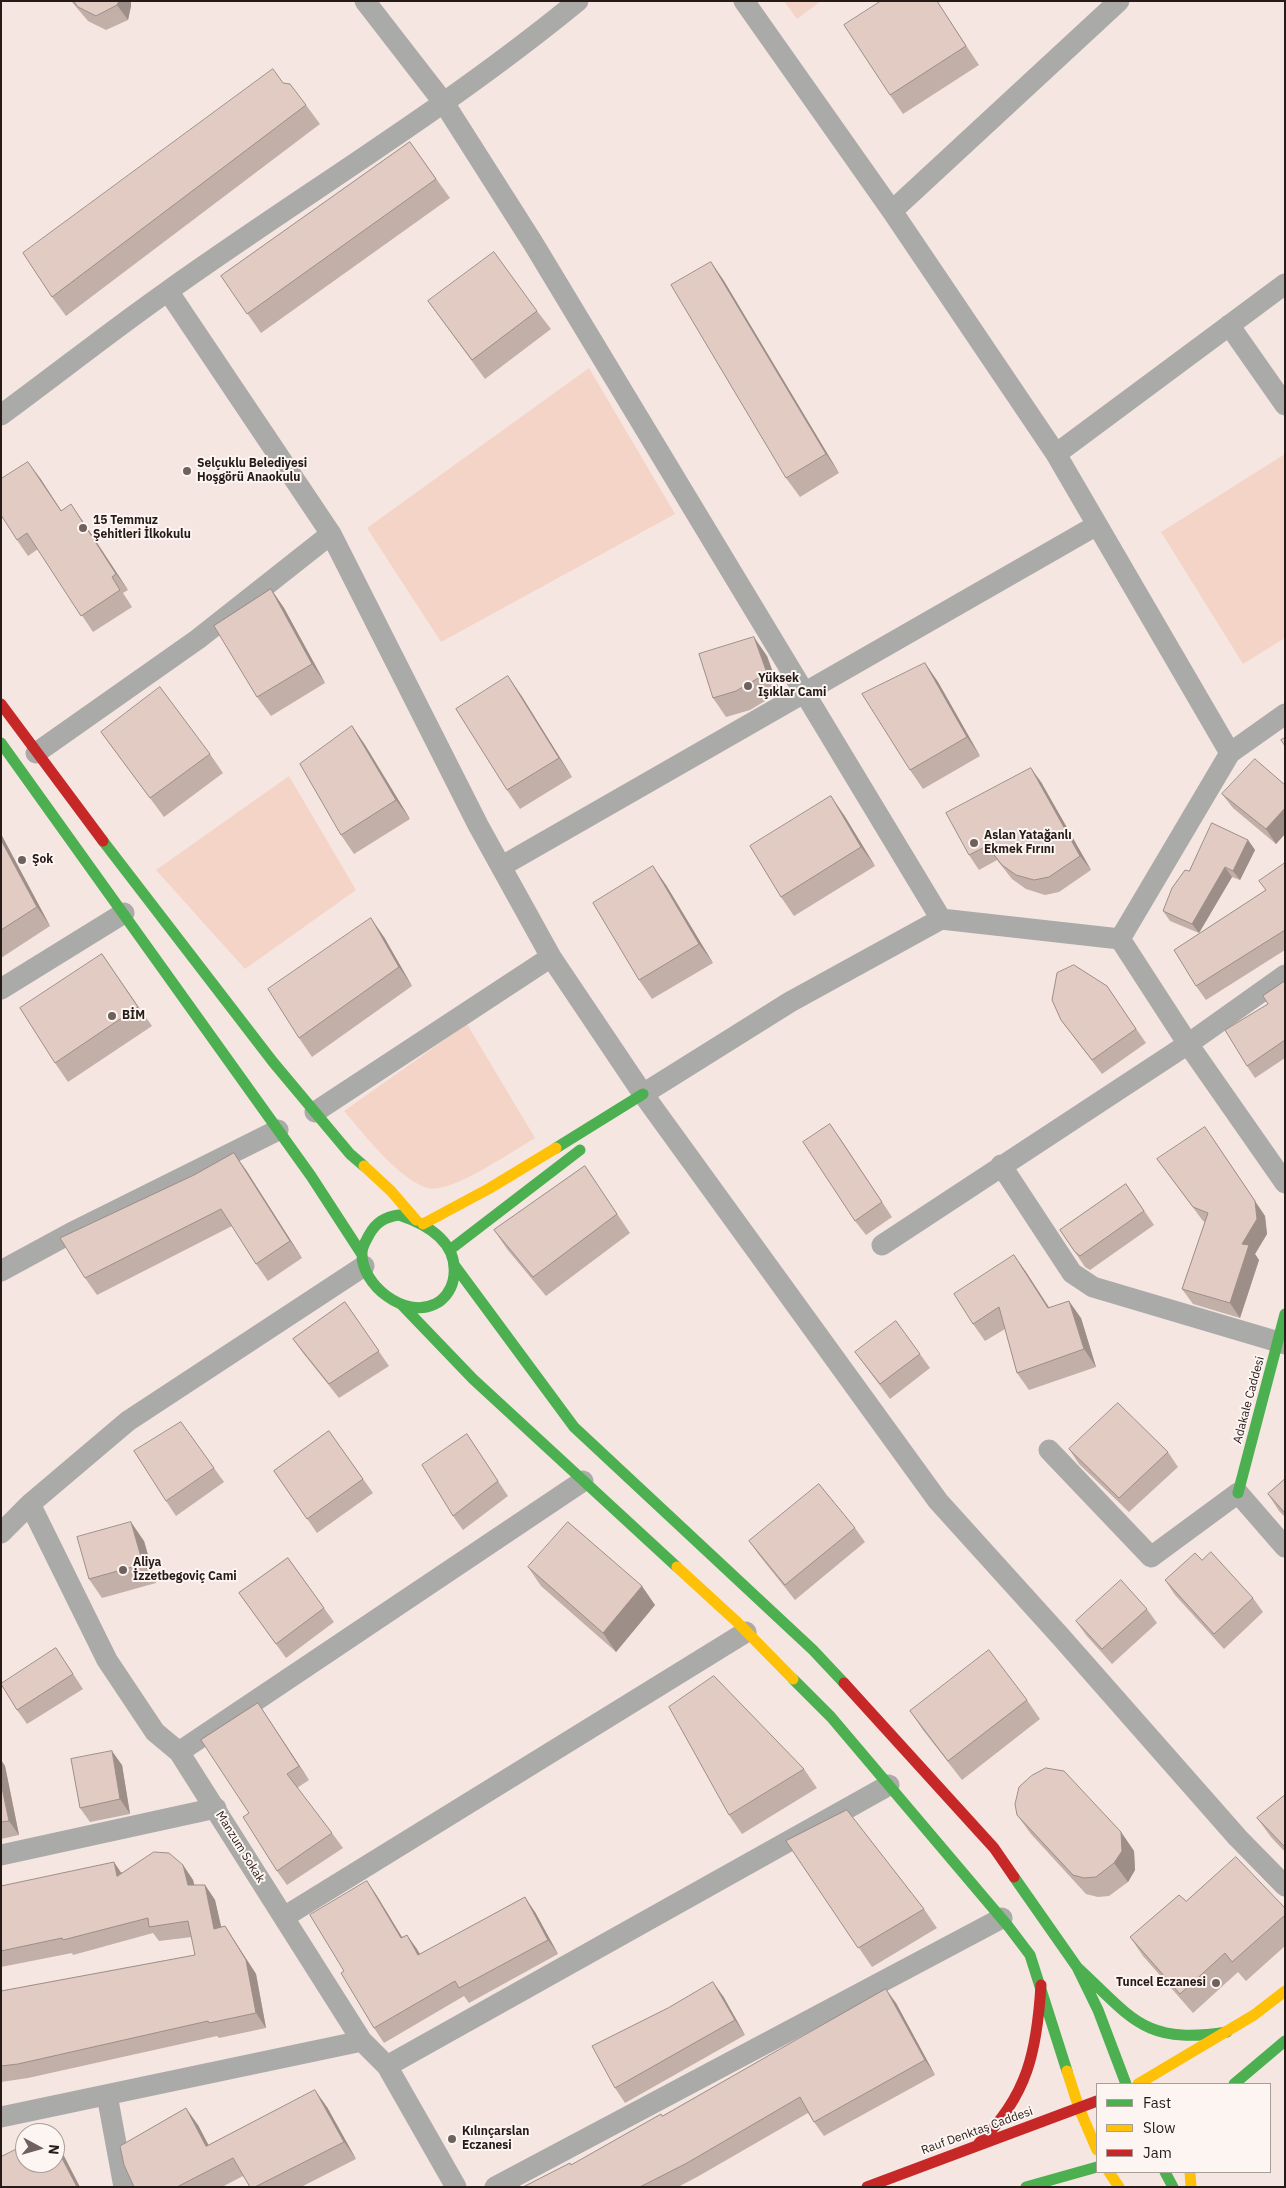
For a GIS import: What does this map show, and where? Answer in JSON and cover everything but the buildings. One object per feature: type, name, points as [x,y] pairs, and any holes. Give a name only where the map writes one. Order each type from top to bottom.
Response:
[{"type":"street","points":[[365,1],[444,103],[533,243],[941,919]]},
{"type":"street","points":[[1,415],[168,291],[444,103],[544,29],[578,1]]},
{"type":"street","points":[[744,1],[892,211],[1056,454],[1230,754]]},
{"type":"street","points":[[892,211],[1119,1]]},
{"type":"street","points":[[1056,454],[1285,284]]},
{"type":"street","points":[[168,291],[331,534],[478,826],[552,957],[643,1094],[938,1501],[1061,1636],[1238,1838],[1285,1886]]},
{"type":"street","points":[[1230,325],[1285,405]]},
{"type":"street","points":[[502,866],[1096,525]]},
{"type":"street","points":[[36,753],[198,638],[331,534]]},
{"type":"street","points":[[1,704],[36,753],[267,1054],[350,1154],[391,1191],[420,1222]]},
{"type":"street","points":[[1120,939],[1230,754],[1285,714]]},
{"type":"street","points":[[1,743],[9,768],[124,913],[278,1130],[380,1288],[396,1302],[414,1308],[429,1307],[443,1301],[451,1287],[455,1266]]},
{"type":"street","points":[[1,990],[124,913]]},
{"type":"street","points":[[420,1222],[490,1188],[790,1002],[941,919],[1120,939]]},
{"type":"street","points":[[1120,939],[1188,1044],[1285,1183]]},
{"type":"street","points":[[315,1112],[552,957]]},
{"type":"street","points":[[882,1245],[1001,1165],[1188,1044],[1285,975]]},
{"type":"street","points":[[451,1249],[592,1141],[643,1094]]},
{"type":"street","points":[[1,1271],[71,1232],[278,1130]]},
{"type":"street","points":[[1001,1165],[1072,1273],[1093,1287],[1282,1343]]},
{"type":"street","points":[[1,1534],[30,1504],[128,1421],[363,1260],[373,1226],[385,1217],[399,1215],[420,1222],[436,1231],[451,1249],[455,1266],[574,1427],[812,1650],[994,1848],[1078,1967],[1098,2010],[1126,2083]]},
{"type":"street","points":[[402,1304],[473,1379],[746,1632],[831,1717],[1002,1918],[1030,1955],[1080,2108],[1096,2148]]},
{"type":"street","name":"Adakale Caddesi","points":[[1238,1493],[1282,1343],[1285,1314]]},
{"type":"street","points":[[1049,1450],[1151,1557],[1238,1493],[1285,1547]]},
{"type":"street","points":[[179,1752],[583,1481]]},
{"type":"street","name":"Manzum Sokak","points":[[30,1504],[108,1660],[155,1732],[179,1752],[362,2041],[387,2066],[456,2187]]},
{"type":"street","points":[[284,1917],[746,1632]]},
{"type":"street","points":[[387,2066],[889,1785]]},
{"type":"street","points":[[1,1856],[216,1808]]},
{"type":"street","points":[[495,2187],[1002,1918]]},
{"type":"street","points":[[1078,1967],[1136,2021],[1152,2030],[1183,2036],[1227,2032]]},
{"type":"street","points":[[973,2148],[999,2124],[1017,2098],[1025,2082],[1035,2048],[1041,1985]]},
{"type":"street","points":[[1140,2083],[1254,2015],[1285,1991]]},
{"type":"street","points":[[1235,2083],[1285,2040]]},
{"type":"street","points":[[1,2117],[362,2041]]},
{"type":"street","points":[[107,2094],[124,2187]]},
{"type":"street","name":"Rauf Denktaş Caddesi","points":[[867,2187],[1096,2101]]},
{"type":"street","points":[[1026,2187],[1096,2167]]},
{"type":"street","points":[[1110,2173],[1119,2187]]},
{"type":"street","points":[[1165,2173],[1172,2187]]},
{"type":"street","points":[[1190,2173],[1191,2187]]},
{"type":"shaded area","points":[[784,1],[821,1],[797,19]]},
{"type":"shaded area","points":[[589,368],[675,514],[441,642],[367,528]]},
{"type":"shaded area","points":[[1285,454],[1285,638],[1243,664],[1161,532]]},
{"type":"shaded area","points":[[289,776],[356,890],[245,969],[156,870]]},
{"type":"shaded area","points":[[467,1024],[535,1138],[466,1178],[451,1185],[428,1188],[417,1184],[394,1166],[344,1111]]},
{"type":"traffic: fast","points":[[1,743],[311,1176],[361,1253]]},
{"type":"traffic: fast","points":[[103,841],[273,1062],[350,1154],[364,1166]]},
{"type":"traffic: fast","points":[[556,1148],[643,1094]]},
{"type":"traffic: fast","points":[[451,1249],[580,1150]]},
{"type":"traffic: fast","points":[[399,1215],[421,1224],[431,1231],[447,1246],[452,1256],[454,1268],[452,1284],[444,1297],[435,1304],[411,1307],[398,1303],[377,1287],[369,1277],[364,1265],[363,1248],[372,1230],[381,1221],[399,1215]]},
{"type":"traffic: fast","points":[[455,1266],[574,1427],[813,1650],[844,1683]]},
{"type":"traffic: fast","points":[[401,1304],[473,1379],[677,1567]]},
{"type":"traffic: fast","points":[[1238,1493],[1285,1314]]},
{"type":"traffic: fast","points":[[793,1679],[831,1717],[1008,1926],[1030,1955],[1067,2071]]},
{"type":"traffic: fast","points":[[1014,1877],[1077,1967],[1098,2010],[1126,2083]]},
{"type":"traffic: fast","points":[[1077,1967],[1127,2014],[1142,2024],[1158,2031],[1176,2035],[1227,2032]]},
{"type":"traffic: fast","points":[[1235,2083],[1285,2041]]},
{"type":"traffic: fast","points":[[1026,2187],[1096,2167]]},
{"type":"traffic: fast","points":[[1166,2173],[1173,2187]]},
{"type":"traffic: slow","points":[[423,1224],[490,1188],[556,1148]]},
{"type":"traffic: slow","points":[[364,1166],[391,1191],[416,1220]]},
{"type":"traffic: slow","points":[[677,1567],[737,1622],[793,1679]]},
{"type":"traffic: slow","points":[[1140,2083],[1254,2015],[1285,1991]]},
{"type":"traffic: slow","points":[[1067,2071],[1079,2108],[1096,2148]]},
{"type":"traffic: slow","points":[[1110,2173],[1119,2187]]},
{"type":"traffic: slow","points":[[1190,2173],[1191,2187]]},
{"type":"traffic: jam","points":[[1,704],[103,841]]},
{"type":"traffic: jam","points":[[844,1683],[994,1848],[1014,1877]]},
{"type":"traffic: jam","points":[[979,2143],[1009,2108],[1027,2071],[1037,2030],[1041,1985]]},
{"type":"traffic: jam","points":[[867,2187],[1096,2101]]},
{"type":"place","name":"Selçuklu Belediyesi Hoşgörü Anaokulu","points":[[187,471]]},
{"type":"place","name":"15 Temmuz Şehitleri İlkokulu","points":[[83,528]]},
{"type":"place","name":"Yüksek Işıklar Cami","points":[[748,686]]},
{"type":"place","name":"Aslan Yatağanlı Ekmek Fırını","points":[[974,843]]},
{"type":"place","name":"Şok","points":[[22,860]]},
{"type":"place","name":"BİM","points":[[112,1016]]},
{"type":"place","name":"Aliya İzzetbegoviç Cami","points":[[123,1570]]},
{"type":"place","name":"Tuncel Eczanesi","points":[[1216,1983]]},
{"type":"place","name":"Kılınçarslan Eczanesi","points":[[452,2139]]}]
